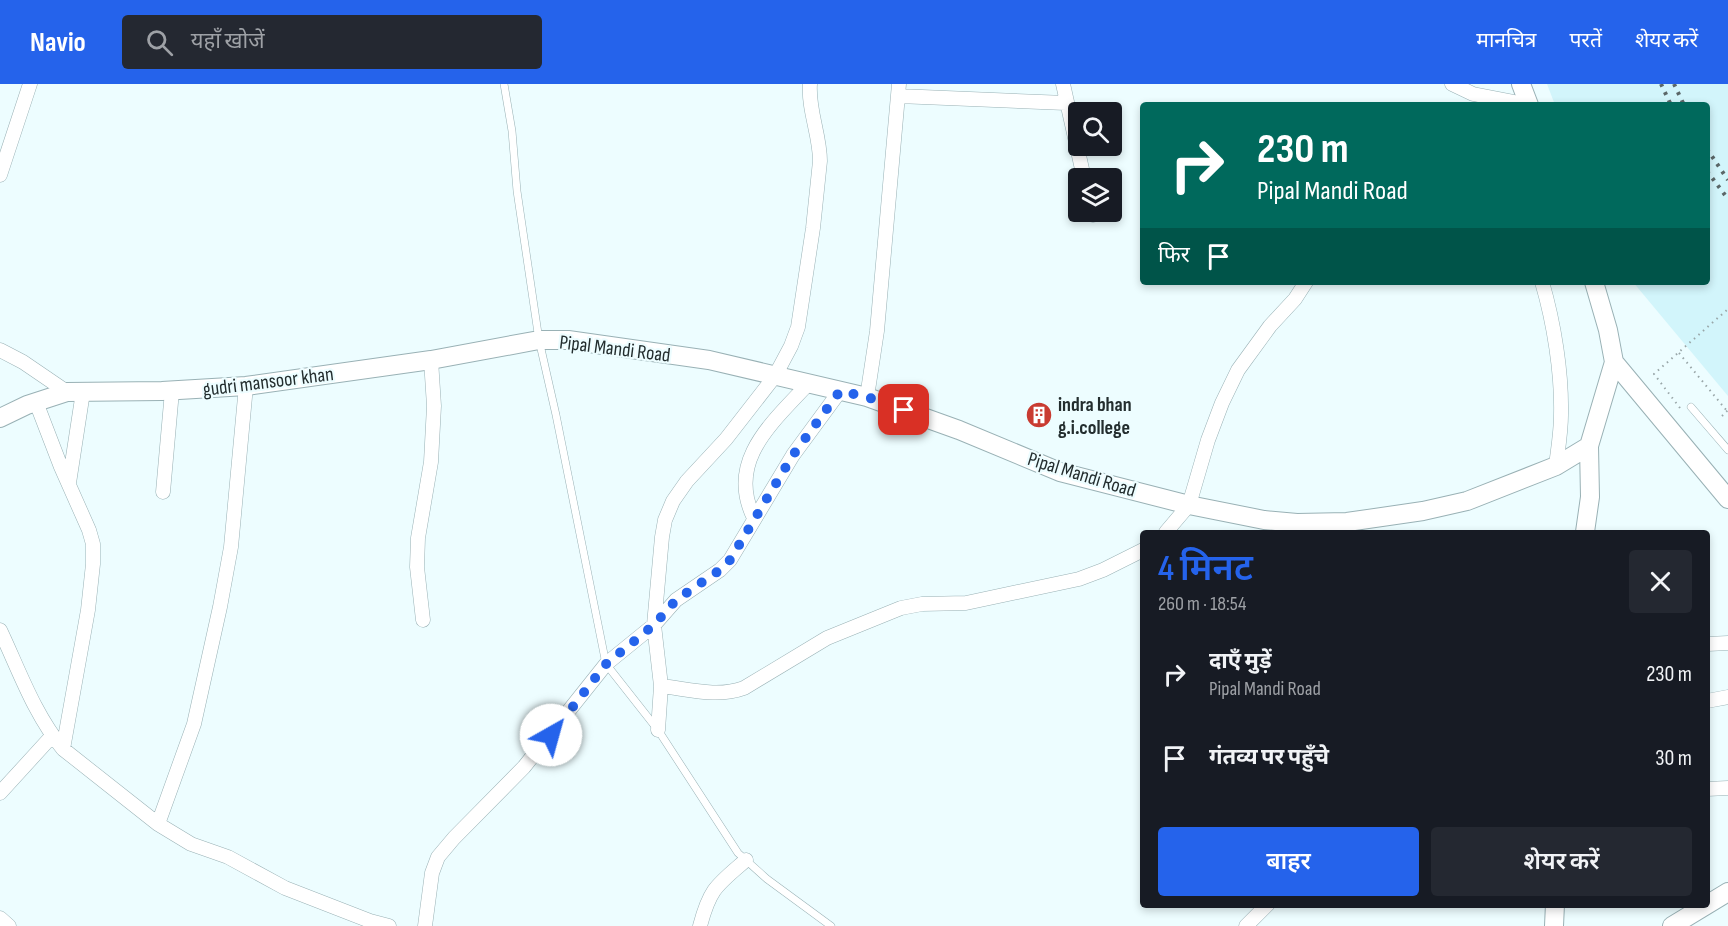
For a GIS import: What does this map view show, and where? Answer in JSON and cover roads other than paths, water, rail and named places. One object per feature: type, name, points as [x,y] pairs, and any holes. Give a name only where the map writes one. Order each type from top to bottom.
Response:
[{"type":"street","points":[[0,175],[30,84]]},
{"type":"street","points":[[658,730],[661,686],[654,625],[665,520],[673,501],[687,481],[726,440],[775,376],[798,327],[813,228],[820,151],[811,108],[810,84]]},
{"type":"street","points":[[1063,84],[1082,168]]},
{"type":"street","points":[[1452,84],[1491,101]]},
{"type":"street","points":[[1521,84],[1528,102]]},
{"type":"street","points":[[867,397],[877,331],[898,90],[1066,103]]},
{"type":"street","points":[[1168,530],[1189,505],[1208,440],[1238,370],[1304,285]]},
{"type":"street","points":[[1543,285],[1551,316],[1561,394],[1556,466]]},
{"type":"street","points":[[1585,530],[1590,497],[1589,446],[1614,362],[1608,330],[1595,285]]},
{"type":"street","name":"gudri mansoor khan","points":[[0,418],[36,402],[75,392],[172,391],[246,386],[431,360],[539,340]]},
{"type":"street","name":"Pipal Mandi Road","points":[[539,340],[568,340],[698,358],[867,397],[959,430],[1060,472],[1189,505],[1264,520],[1347,527],[1467,501],[1556,466],[1589,446]]},
{"type":"street","points":[[0,350],[75,392],[69,483]]},
{"type":"street","points":[[423,620],[417,567],[418,538],[431,462],[434,406],[431,360]]},
{"type":"street","points":[[1614,362],[1728,499]]},
{"type":"street","points":[[754,518],[746,500],[745,489],[749,461],[754,448],[764,430],[808,384]]},
{"type":"street","points":[[158,824],[194,724],[220,607],[231,547],[246,386]]},
{"type":"street","points":[[163,492],[172,391]]},
{"type":"street","points":[[425,926],[429,891],[438,857],[524,767],[606,664],[654,625],[676,600],[720,570],[730,560],[793,455],[840,391]]},
{"type":"street","points":[[36,402],[93,544],[88,610],[63,749]]},
{"type":"street","points":[[661,686],[720,694],[731,693],[744,688],[827,638],[901,608],[922,604],[966,603],[1079,579],[1140,552]]},
{"type":"street","points":[[0,630],[40,717],[52,736],[63,749],[158,824],[191,844],[228,857],[285,888],[370,921],[389,926]]},
{"type":"street","points":[[1710,644],[1728,644]]},
{"type":"street","points":[[1710,700],[1728,697]]},
{"type":"street","points":[[0,793],[52,736]]},
{"type":"street","points":[[1710,789],[1728,788]]},
{"type":"street","points":[[700,926],[709,896],[717,885],[746,860]]},
{"type":"street","points":[[1710,903],[1728,892]]},
{"type":"street","points":[[1246,926],[1264,908]]},
{"type":"street","points":[[1554,926],[1555,908]]},
{"type":"street","points":[[1672,926],[1702,908]]},
{"type":"street","points":[[0,918],[9,926]]},
{"type":"lane","points":[[504,84],[539,340],[606,664],[658,730],[738,853],[767,879],[831,926]]},
{"type":"lane","points":[[1691,406],[1728,450]]},
{"type":"railway","points":[[1661,84],[1670,102]]},
{"type":"railway","points":[[1674,84],[1683,102]]},
{"type":"railway","points":[[1710,153],[1728,180]]},
{"type":"railway","points":[[1710,175],[1728,199]]},
{"type":"place","name":"indra bhan g.i.college","points":[[1039,415]]}]
